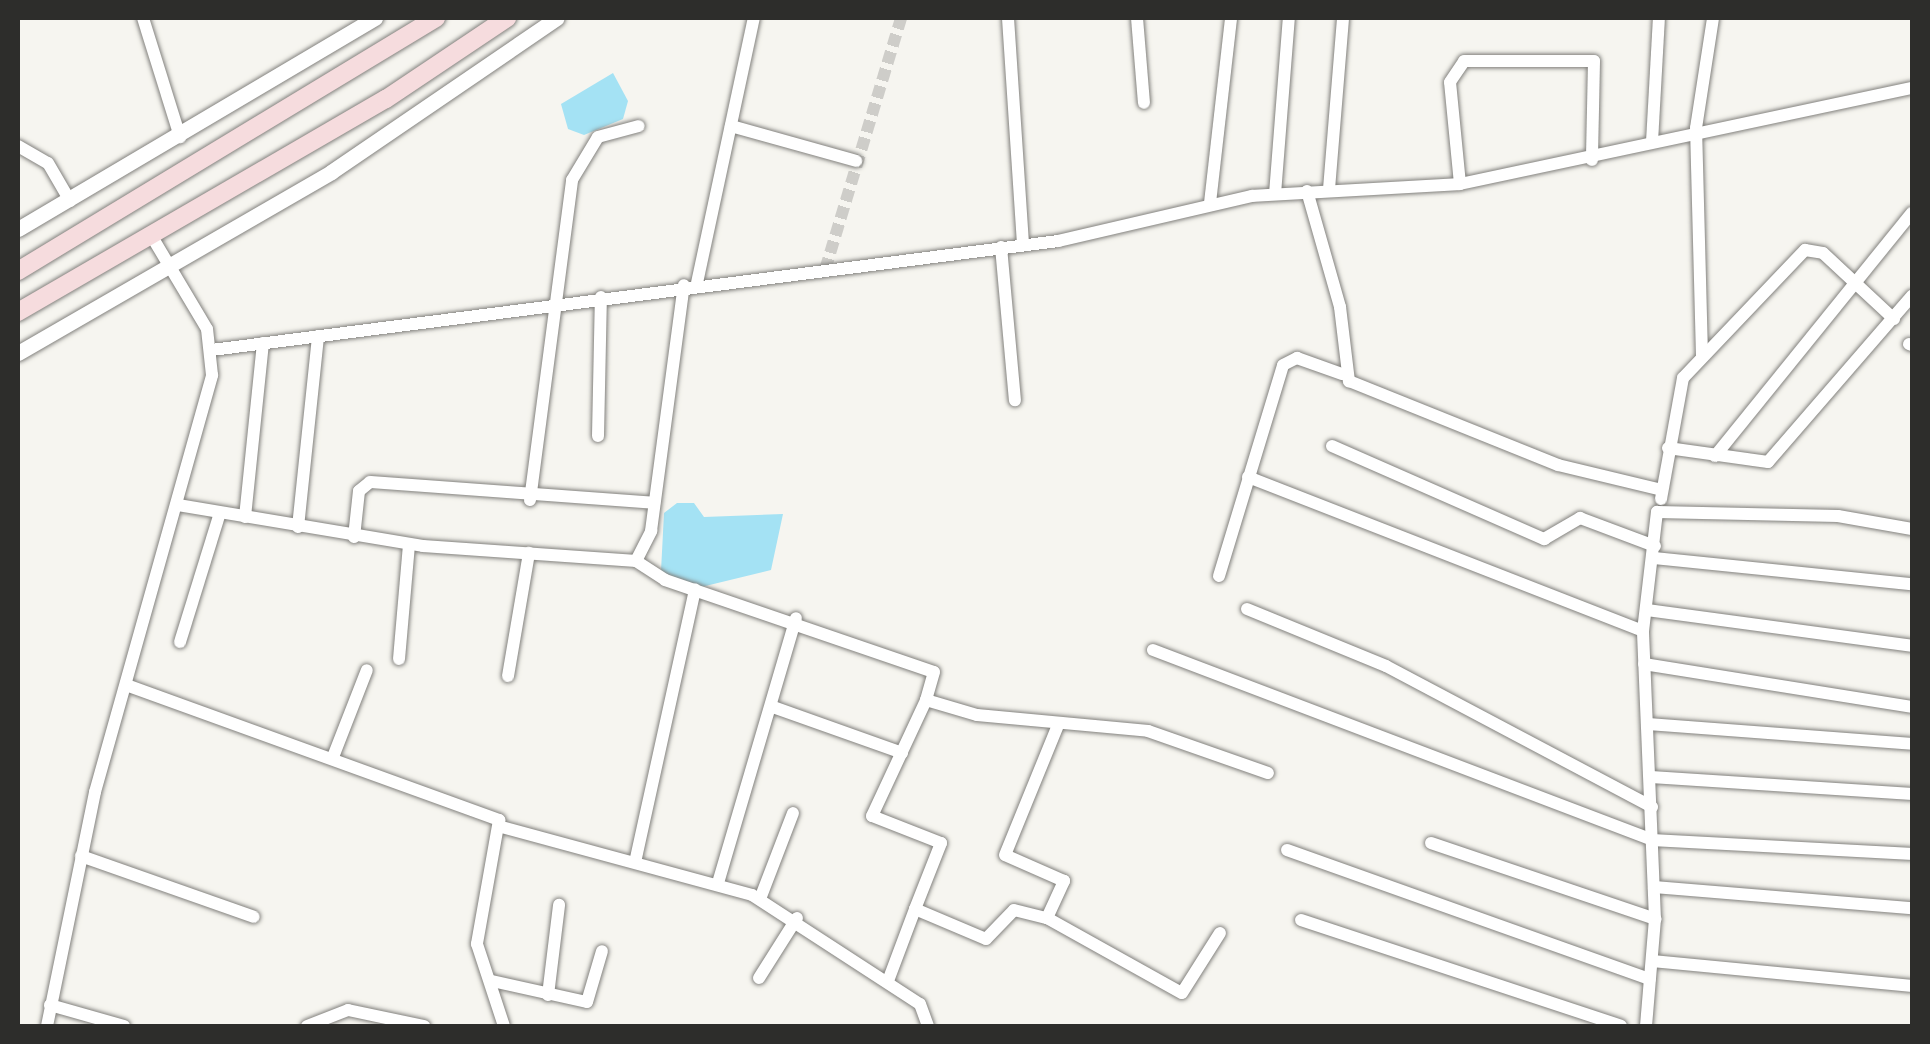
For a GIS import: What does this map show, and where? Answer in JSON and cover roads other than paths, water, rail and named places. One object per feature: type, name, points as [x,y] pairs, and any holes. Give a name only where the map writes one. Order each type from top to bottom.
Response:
[{"type":"main road","points":[[18,271],[436,18]]},
{"type":"main road","points":[[18,312],[507,18]]},
{"type":"street","points":[[143,18],[180,137]]},
{"type":"street","points":[[18,229],[180,137],[375,18]]},
{"type":"street","points":[[18,352],[332,172],[557,18]]},
{"type":"street","points":[[636,561],[654,503],[691,284],[754,18]]},
{"type":"street","points":[[1008,18],[1023,245]]},
{"type":"street","points":[[1138,18],[1144,102]]},
{"type":"street","points":[[1210,203],[1231,18]]},
{"type":"street","points":[[1275,194],[1289,18]]},
{"type":"street","points":[[1329,190],[1343,18]]},
{"type":"street","points":[[1652,142],[1659,18]]},
{"type":"street","points":[[1702,356],[1696,128],[1712,18]]},
{"type":"street","points":[[1460,184],[1450,82],[1464,61],[1594,61],[1592,160]]},
{"type":"street","points":[[212,350],[691,284],[1023,245],[1210,203],[1275,194],[1460,184],[1592,160],[1696,128],[1912,88]]},
{"type":"street","points":[[530,500],[555,304],[580,156],[598,137],[639,126]]},
{"type":"street","points":[[731,126],[856,161]]},
{"type":"street","points":[[18,146],[48,163],[70,201]]},
{"type":"street","points":[[1307,191],[1340,308],[1342,374]]},
{"type":"street","points":[[1715,456],[1912,214]]},
{"type":"street","points":[[46,1026],[81,856],[178,505],[212,350],[151,235]]},
{"type":"street","points":[[1000,247],[1015,400]]},
{"type":"street","points":[[1646,1026],[1653,961],[1654,887],[1643,630],[1675,397],[1702,356],[1805,250],[1823,252],[1894,319]]},
{"type":"street","points":[[1668,448],[1768,462],[1779,454],[1912,296]]},
{"type":"street","points":[[598,436],[601,297]]},
{"type":"street","points":[[298,528],[318,336]]},
{"type":"street","points":[[245,518],[264,343]]},
{"type":"street","points":[[1218,576],[1282,365],[1298,358],[1558,465],[1662,490]]},
{"type":"street","points":[[1332,446],[1544,539],[1580,518],[1654,552],[1912,584]]},
{"type":"street","points":[[1248,477],[1643,630]]},
{"type":"street","points":[[354,536],[358,491],[370,482],[530,500],[654,503]]},
{"type":"street","points":[[178,505],[409,544],[636,561],[695,588],[796,618],[934,672],[926,700],[872,816],[942,843],[888,981]]},
{"type":"street","points":[[1660,509],[1838,516],[1912,530]]},
{"type":"street","points":[[180,642],[220,513]]},
{"type":"street","points":[[399,659],[409,544]]},
{"type":"street","points":[[508,676],[529,553]]},
{"type":"street","points":[[636,858],[695,588]]},
{"type":"street","points":[[1247,609],[1386,666],[1652,807]]},
{"type":"street","points":[[1646,610],[1912,646]]},
{"type":"street","points":[[718,883],[773,707],[796,618]]},
{"type":"street","points":[[1154,650],[1653,840],[1912,854]]},
{"type":"street","points":[[1644,664],[1912,707]]},
{"type":"street","points":[[332,757],[367,670]]},
{"type":"street","points":[[129,686],[478,808],[502,827],[636,858],[760,899],[797,918],[924,1008],[928,1026]]},
{"type":"street","points":[[926,700],[1058,725],[1148,731],[1268,774]]},
{"type":"street","points":[[773,707],[902,753]]},
{"type":"street","points":[[1648,724],[1912,744]]},
{"type":"street","points":[[1047,918],[1064,882],[1005,855],[1058,725]]},
{"type":"street","points":[[1651,777],[1912,794]]},
{"type":"street","points":[[760,899],[793,813]]},
{"type":"street","points":[[502,827],[476,927],[504,1026]]},
{"type":"street","points":[[1431,843],[1654,919]]},
{"type":"street","points":[[1288,850],[1650,978]]},
{"type":"street","points":[[81,856],[254,917]]},
{"type":"street","points":[[1654,887],[1912,908]]},
{"type":"street","points":[[548,995],[558,904]]},
{"type":"street","points":[[915,909],[986,939],[1014,910],[1047,918],[1182,993],[1220,934]]},
{"type":"street","points":[[759,978],[797,918]]},
{"type":"street","points":[[1300,920],[1621,1026]]},
{"type":"street","points":[[492,980],[548,995],[592,999],[602,951]]},
{"type":"street","points":[[1653,961],[1912,986]]},
{"type":"street","points":[[50,1005],[124,1026]]},
{"type":"street","points":[[307,1026],[348,1010],[424,1026]]},
{"type":"water","points":[[613,73],[628,101],[623,119],[584,135],[568,129],[561,104]]},
{"type":"water","points":[[677,503],[694,503],[704,517],[783,514],[771,570],[693,589],[661,571],[664,513]]},
{"type":"tunnel","points":[[825,270],[901,18]]}]
